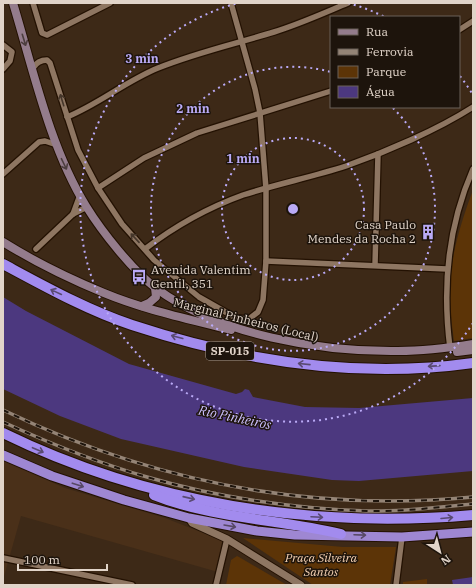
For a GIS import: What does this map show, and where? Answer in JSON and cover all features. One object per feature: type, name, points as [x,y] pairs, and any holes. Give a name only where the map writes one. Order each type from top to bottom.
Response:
[{"type":"highway","name":"SP-015","points":[[3,264],[60,294],[131,325],[256,357],[306,364],[367,368],[473,363]]},
{"type":"highway","points":[[3,434],[46,453],[134,485],[205,502],[306,516],[396,519],[473,515]]},
{"type":"highway","points":[[3,455],[52,476],[124,500],[189,518],[257,531],[295,534],[341,534],[402,537],[473,532]]},
{"type":"highway","points":[[134,485],[154,496],[216,514],[310,527],[341,534]]},
{"type":"main road","points":[[13,3],[32,68],[62,159],[87,207],[122,253],[155,288],[181,304],[209,318],[295,342],[346,349],[396,351],[450,348],[473,344]]},
{"type":"main road","name":"Marginal Pinheiros (Local)","points":[[3,242],[38,262],[93,288],[142,306],[254,337],[328,352],[410,356],[473,350]]},
{"type":"main road","points":[[142,306],[149,303],[156,297],[155,288]]},
{"type":"street","points":[[33,3],[42,33],[51,35],[110,3]]},
{"type":"street","points":[[32,68],[39,61],[43,60],[49,62],[78,150],[98,188],[122,224],[176,279],[199,297],[223,312],[243,319],[253,317],[261,307],[266,261],[266,189],[260,113],[242,40],[231,3]]},
{"type":"street","points":[[67,117],[79,112],[130,82],[157,69],[201,52],[274,32],[348,3]]},
{"type":"street","points":[[460,29],[473,21]]},
{"type":"street","points":[[3,45],[12,52],[10,61],[3,69]]},
{"type":"street","points":[[98,188],[144,158],[197,133],[330,91]]},
{"type":"street","points":[[145,249],[181,223],[212,207],[266,189],[310,177],[378,154],[472,108]]},
{"type":"street","points":[[3,174],[39,142],[45,141],[57,145]]},
{"type":"street","points":[[375,265],[378,154]]},
{"type":"street","points":[[450,348],[446,308],[447,269],[458,212],[473,169]]},
{"type":"street","points":[[73,214],[80,195]]},
{"type":"street","points":[[36,249],[73,214],[87,207]]},
{"type":"street","points":[[266,261],[447,269]]},
{"type":"street","points":[[189,518],[192,523],[227,539],[302,585]]},
{"type":"street","points":[[396,585],[402,537]]},
{"type":"street","points":[[216,585],[227,539]]},
{"type":"street","points":[[3,558],[132,585]]},
{"type":"shaded area","points":[[3,461],[65,488],[165,518],[224,541],[218,572],[21,516],[3,580]]},
{"type":"green space","points":[[473,190],[473,338],[454,341],[450,301],[452,264],[461,226]]},
{"type":"green space","name":"Praça Silveira Santos","points":[[243,538],[343,547],[396,547],[390,585],[313,585]]},
{"type":"green space","name":"Praça Silveira Santos","points":[[237,556],[287,585],[226,585],[231,560]]},
{"type":"green space","points":[[427,579],[427,585],[403,585],[403,582]]},
{"type":"water","name":"Rio Pinheiros","points":[[3,297],[26,311],[129,364],[236,394],[245,389],[249,390],[253,397],[305,407],[359,408],[473,398],[473,471],[359,481],[332,480],[244,467],[121,439],[60,416],[3,389]]},
{"type":"water","points":[[473,577],[473,585],[453,585],[452,580]]},
{"type":"railway","points":[[3,410],[59,435],[116,456],[173,473],[232,486],[291,495],[351,500],[412,501],[473,497]]},
{"type":"railway","points":[[3,422],[92,459],[147,477],[200,490],[256,501],[312,508],[367,511],[407,510],[473,504]]},
{"type":"place","name":"Casa Paulo Mendes da Rocha 2","points":[[428,232]]},
{"type":"place","name":"Avenida Valentim Gentil, 351","points":[[139,277]]}]
